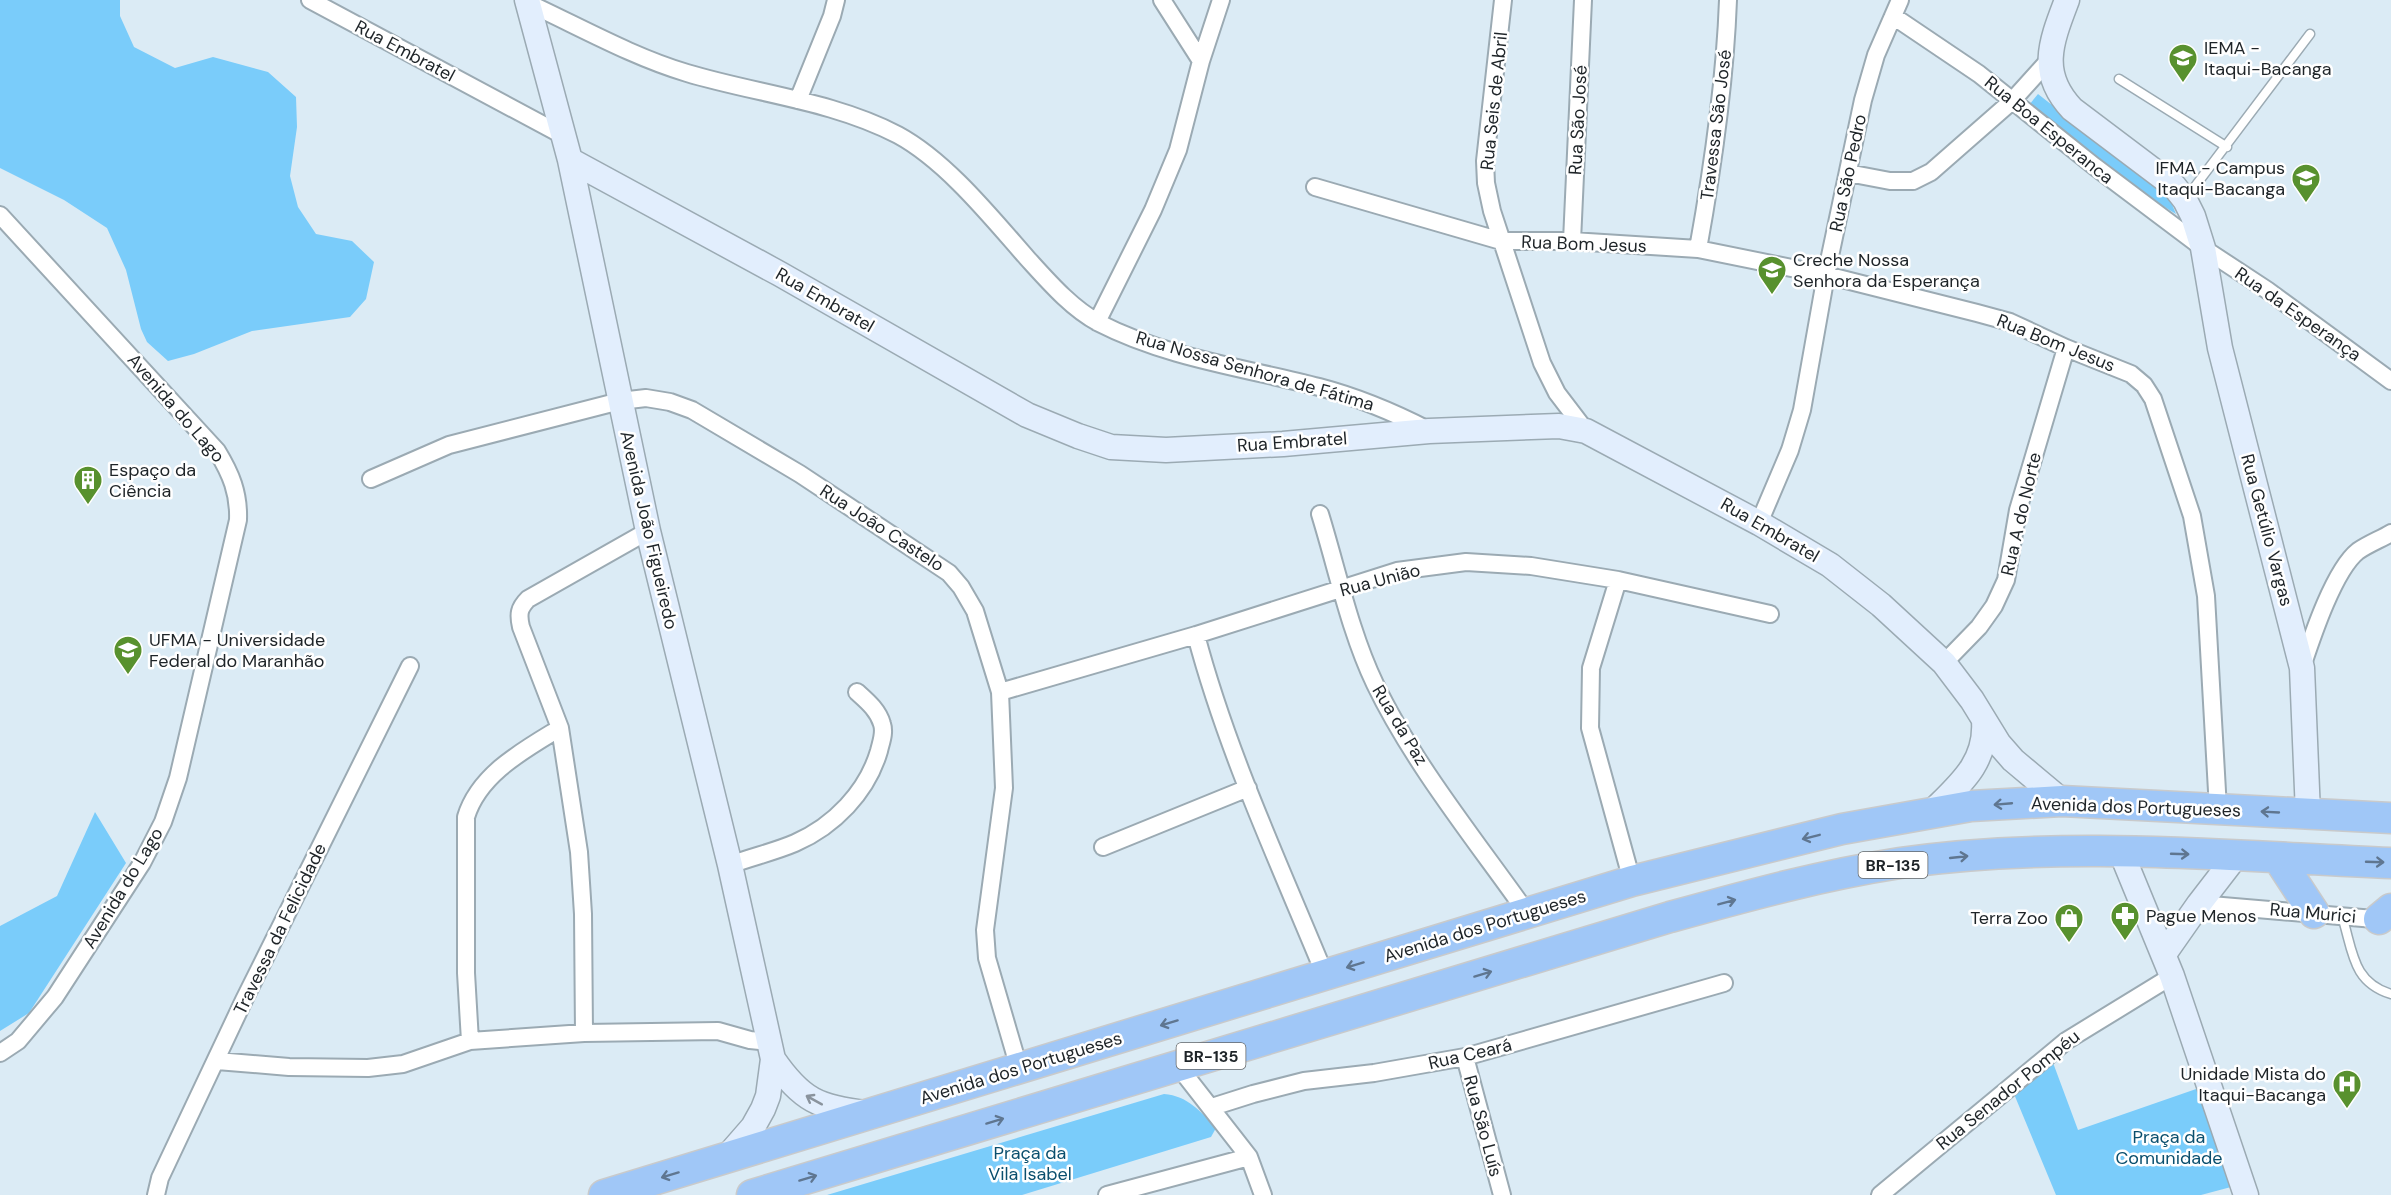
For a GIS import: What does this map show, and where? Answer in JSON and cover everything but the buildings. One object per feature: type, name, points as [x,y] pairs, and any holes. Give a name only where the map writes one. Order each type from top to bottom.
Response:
[{"type":"highway","name":"Avenida dos Portugueses","points":[[604,1195],[1632,881],[1842,829],[1971,806],[2062,801],[2391,818]]},
{"type":"highway","name":"BR-135","points":[[753,1195],[1670,917],[1797,883],[1900,863],[1966,856],[2121,852],[2391,863]]},
{"type":"highway","points":[[2278,858],[2328,914]]},
{"type":"highway","points":[[1272,1038],[1320,1009],[1455,968],[1459,958],[1458,953],[1445,938]]},
{"type":"street","name":"Rua Embratel","points":[[310,0],[564,136]]},
{"type":"street","points":[[798,100],[832,16],[836,0]]},
{"type":"street","points":[[1162,0],[1201,61]]},
{"type":"street","points":[[1097,322],[1153,210],[1178,150],[1201,61],[1221,0]]},
{"type":"street","name":"Rua Seis de Abril","points":[[1503,0],[1485,161],[1486,183],[1501,241],[1542,363],[1557,393],[1586,431]]},
{"type":"street","name":"Rua São José","points":[[1572,241],[1583,0]]},
{"type":"street","name":"Travessa São José","points":[[1698,249],[1710,183],[1724,70],[1728,0]]},
{"type":"street","name":"Rua São Pedro","points":[[1759,522],[1790,450],[1802,410],[1826,275],[1866,89],[1876,55],[1900,0]]},
{"type":"street","points":[[2067,0],[2054,33],[2049,60],[2056,88],[2062,99],[2174,186],[2185,200]]},
{"type":"street","name":"Avenida João Figueiredo","points":[[528,2],[570,160],[648,531],[730,865],[771,1051],[768,1096],[763,1109],[753,1127],[726,1158]]},
{"type":"street","name":"Rua Nossa Senhora de Fátima","points":[[528,2],[634,52],[686,73],[798,100],[852,116],[899,136],[940,166],[972,196],[1047,280],[1097,322],[1151,344],[1234,368],[1321,387],[1389,410],[1429,430]]},
{"type":"street","name":"Rua Boa Esperanca","points":[[1893,16],[1979,74],[2203,248]]},
{"type":"street","points":[[1848,173],[1890,181],[1913,181],[1931,172],[2012,101],[2049,60]]},
{"type":"street","name":"Rua Embratel","points":[[570,160],[780,274],[1027,415],[1111,447],[1166,450],[1283,444],[1429,430],[1559,426],[1586,431],[1759,522],[1830,565],[1881,605],[1944,663],[2013,760],[2062,801]]},
{"type":"street","name":"Rua Bom Jesus","points":[[1315,187],[1501,241],[1572,241],[1698,249],[1826,275],[2010,322],[2066,348],[2132,374],[2144,385],[2153,399],[2192,516],[2206,596],[2218,809]]},
{"type":"street","name":"Rua Getúlio Vargas","points":[[2185,200],[2193,216],[2203,248],[2213,314],[2302,668],[2308,814]]},
{"type":"street","name":"Avenida do Lago","points":[[0,215],[218,451],[235,485],[238,502],[238,520],[178,778],[162,822],[142,863],[55,997],[18,1041],[0,1053]]},
{"type":"street","name":"Rua da Esperança","points":[[2203,248],[2266,290],[2391,381]]},
{"type":"street","name":"Rua A do Norte","points":[[1944,663],[1979,627],[1994,606],[2006,580],[2018,510],[2066,348]]},
{"type":"street","name":"Rua João Castelo","points":[[371,479],[449,445],[620,401],[645,398],[670,402],[692,410],[800,474],[949,573],[961,587],[975,611],[1000,692],[1004,788],[986,930],[987,958],[1019,1068]]},
{"type":"street","name":"Rua da Paz","points":[[1320,514],[1361,652],[1375,685],[1414,751],[1527,913]]},
{"type":"street","points":[[584,1033],[583,914],[579,852],[560,728],[521,627],[520,606],[528,599],[648,531]]},
{"type":"street","points":[[2302,668],[2317,623],[2348,563],[2358,551],[2391,533]]},
{"type":"street","name":"Rua União","points":[[1000,692],[1196,635],[1397,571],[1466,562],[1531,566],[1618,580],[1770,614]]},
{"type":"street","points":[[1618,580],[1591,668],[1590,728],[1632,881]]},
{"type":"street","points":[[1196,635],[1213,693],[1248,788],[1325,975]]},
{"type":"street","name":"Travessa da Felicidade","points":[[156,1195],[160,1178],[244,1000],[411,666]]},
{"type":"street","points":[[730,865],[796,843],[849,805],[865,784],[875,766],[883,738],[883,725],[874,708],[857,692]]},
{"type":"street","points":[[1932,812],[1961,782],[1978,759],[1985,736],[1984,721]]},
{"type":"street","points":[[470,1041],[466,973],[466,816],[471,800],[507,762],[560,728]]},
{"type":"street","points":[[1103,847],[1248,788]]},
{"type":"street","points":[[2121,852],[2168,965],[2246,1195]]},
{"type":"street","points":[[2168,965],[2199,904],[2236,856]]},
{"type":"street","name":"Rua Murici","points":[[2199,904],[2387,916]]},
{"type":"street","name":"Rua Senador Pompéu","points":[[1880,1195],[2066,1041],[2168,965]]},
{"type":"street","name":"Rua Ceará","points":[[1212,1107],[1304,1082],[1374,1073],[1465,1057],[1724,983]]},
{"type":"street","points":[[217,1061],[289,1067],[368,1068],[403,1064],[470,1041],[584,1033],[718,1031],[750,1040],[771,1051]]},
{"type":"street","name":"Avenida João Figueiredo","points":[[771,1051],[791,1083],[813,1101],[829,1108],[870,1114]]},
{"type":"street","name":"Rua São Luís","points":[[1465,1057],[1502,1195]]},
{"type":"street","points":[[1178,1066],[1249,1156],[1263,1195]]},
{"type":"street","points":[[1107,1195],[1249,1156]]},
{"type":"lane","points":[[2185,200],[2310,34]]},
{"type":"lane","points":[[2119,79],[2226,147]]},
{"type":"lane","points":[[2328,914],[2360,974],[2374,989],[2391,994]]},
{"type":"green space","points":[[0,0],[120,0],[120,16],[134,47],[175,68],[213,57],[268,72],[296,97],[297,127],[290,176],[298,207],[316,234],[352,241],[374,262],[366,299],[350,317],[252,331],[194,354],[168,361],[147,342],[141,329],[126,270],[107,228],[64,200],[0,168]]},
{"type":"green space","points":[[2038,94],[2169,197],[2176,214],[2140,192],[2029,105]]},
{"type":"green space","points":[[95,812],[126,863],[29,1013],[0,1031],[0,926],[57,896]]},
{"type":"green space","name":"Praça da Comunidade","points":[[2052,1060],[2078,1130],[2199,1088],[2231,1187],[2201,1195],[2056,1195],[2014,1094]]},
{"type":"green space","name":"Praça da Vila Isabel","points":[[1164,1094],[1187,1101],[1199,1110],[1216,1128],[1211,1137],[1022,1195],[827,1195]]},
{"type":"place","name":"IEMA - Itaqui-Bacanga","points":[[2183,84]]},
{"type":"place","name":"IFMA - Campus Itaqui-Bacanga","points":[[2306,204]]},
{"type":"place","name":"Creche Nossa Senhora da Esperança","points":[[1772,296]]},
{"type":"place","name":"Espaço da Ciência","points":[[88,506]]},
{"type":"place","name":"UFMA - Universidade Federal do Maranhão","points":[[128,676]]},
{"type":"place","name":"Pague Menos","points":[[2125,942]]},
{"type":"place","name":"Terra Zoo","points":[[2069,944]]},
{"type":"place","name":"Unidade Mista do Itaqui-Bacanga","points":[[2347,1110]]}]
